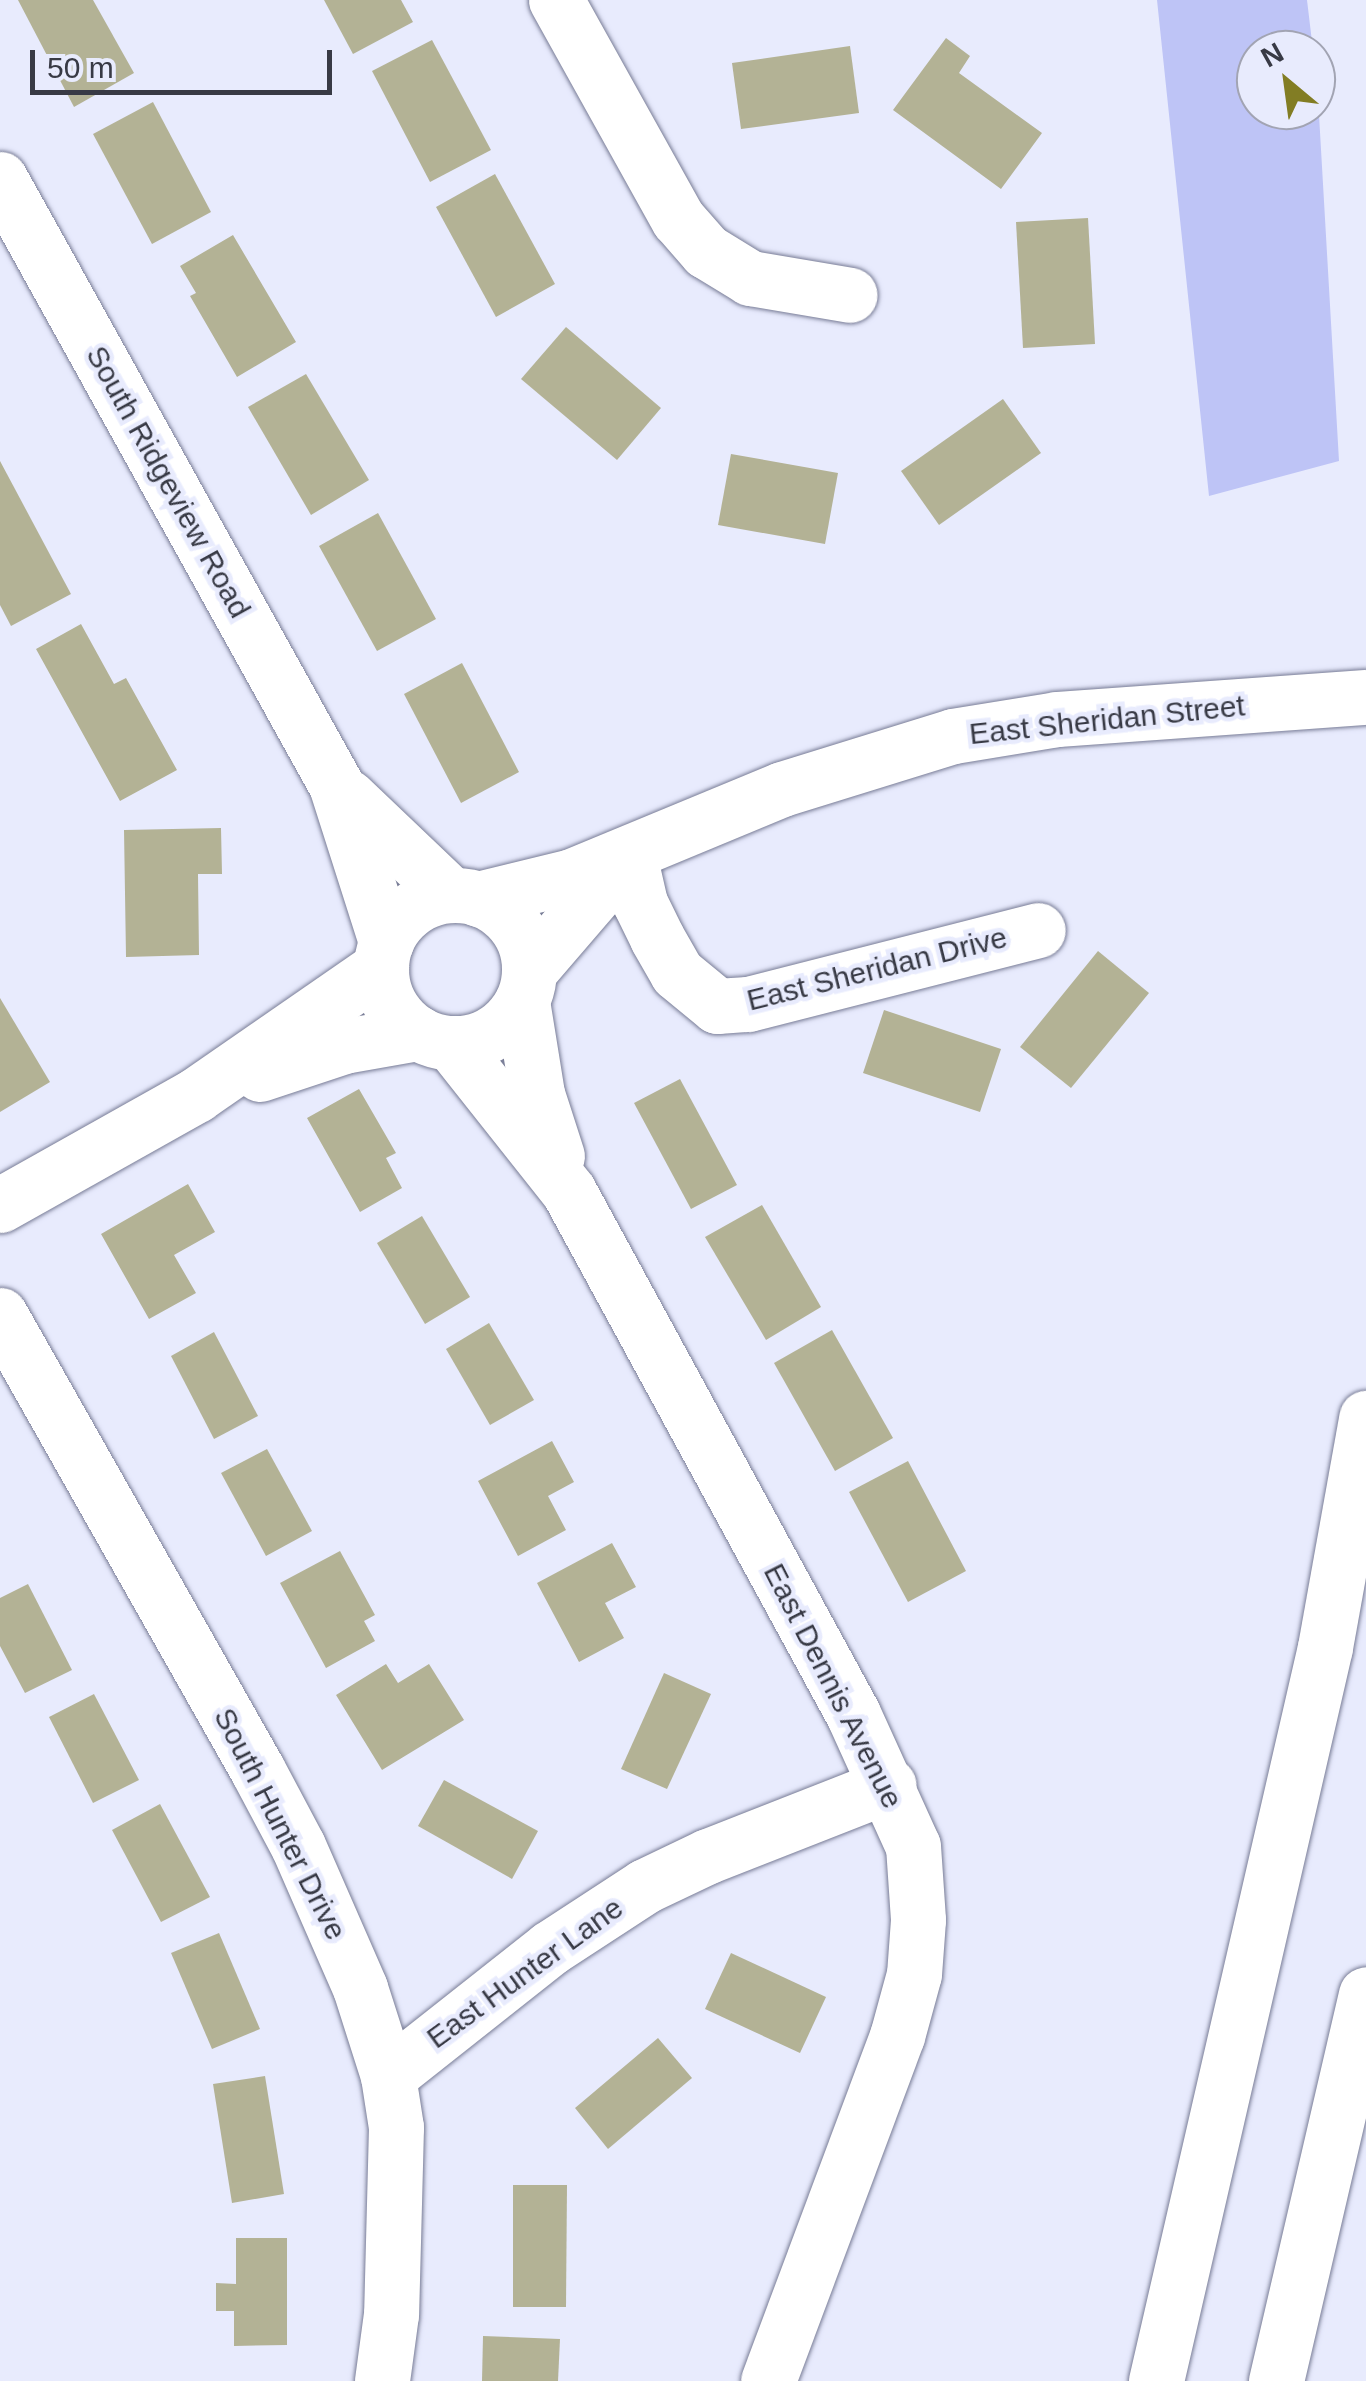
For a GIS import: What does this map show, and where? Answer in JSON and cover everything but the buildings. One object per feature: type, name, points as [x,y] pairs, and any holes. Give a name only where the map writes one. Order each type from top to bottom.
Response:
[{"type":"main road","points":[[556,0],[678,219],[706,251],[750,278],[850,295]]},
{"type":"main road","name":"South Ridgeview Road","points":[[0,179],[336,785],[384,954]]},
{"type":"main road","name":"East Sheridan Street","points":[[464,897],[572,876],[782,789],[953,736],[1057,720],[1366,697]]},
{"type":"main road","name":"South Ridgeview Road","points":[[336,785],[464,897]]},
{"type":"main road","name":"East Sheridan Street","points":[[526,986],[629,855]]},
{"type":"main road","name":"East Sheridan Drive","points":[[629,855],[640,904],[657,938],[678,973],[716,1006],[748,1004],[1038,930]]},
{"type":"main road","points":[[0,1205],[196,1095],[384,954],[412,910],[464,897],[500,910],[516,926],[526,948],[526,986],[510,1020],[493,1033],[344,1046],[196,1095]]},
{"type":"main road","points":[[384,954],[390,1005],[434,1038]]},
{"type":"main road","name":"East Dennis Avenue","points":[[526,986],[537,1094],[569,1192],[889,1785],[913,1846],[918,1920],[914,1974],[897,2036],[768,2381]]},
{"type":"main road","name":"East Dennis Avenue","points":[[434,1038],[569,1192]]},
{"type":"main road","name":"South Hunter Drive","points":[[0,1315],[298,1846],[360,1988],[388,2076],[396,2146],[392,2314],[382,2381]]},
{"type":"main road","points":[[1157,2367],[1324,1648],[1366,1418]]},
{"type":"main road","name":"East Hunter Lane","points":[[388,2076],[550,1948],[644,1886],[708,1856],[889,1785]]},
{"type":"main road","points":[[1276,2381],[1366,1994]]},
{"type":"shaded area","points":[[1157,0],[1307,0],[1311,30],[1236,30],[1236,130],[1320,130],[1339,461],[1209,496]]}]
